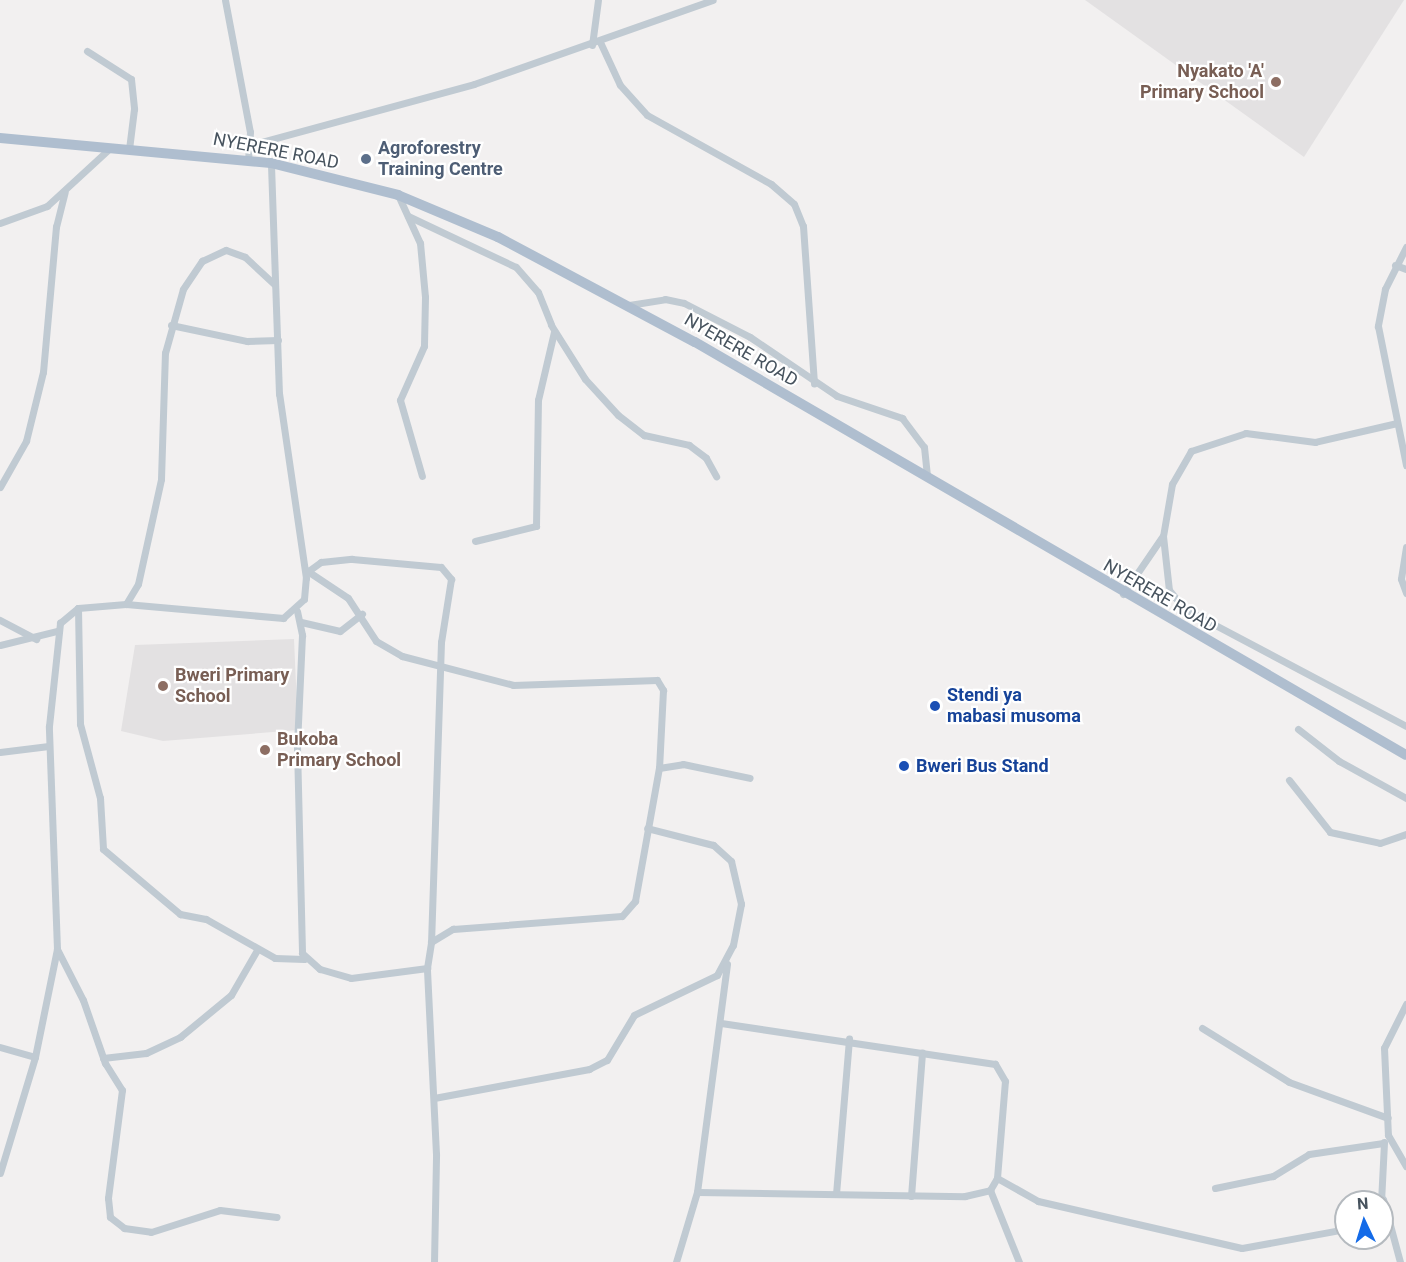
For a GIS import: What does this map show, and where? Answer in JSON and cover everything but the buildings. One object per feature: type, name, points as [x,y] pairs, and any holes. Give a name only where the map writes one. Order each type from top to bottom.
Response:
[{"type":"main road","name":"NYERERE ROAD","points":[[0,138],[248,159],[271,163],[398,195],[498,237],[629,305],[927,477],[1123,594],[1406,755]]},
{"type":"street","points":[[225,0],[250,145],[248,159]]},
{"type":"street","points":[[598,0],[596,44],[620,85],[647,115],[771,184],[794,204],[807,261],[814,384]]},
{"type":"street","points":[[250,145],[596,44],[713,0]]},
{"type":"street","points":[[87,51],[131,80],[134,109],[129,149]]},
{"type":"street","points":[[0,223],[47,206],[111,147]]},
{"type":"street","points":[[271,163],[274,284],[286,465],[307,572],[362,614],[387,650],[441,662],[513,685],[657,680],[663,690],[659,768],[634,901],[622,916],[453,929],[431,942]]},
{"type":"street","points":[[0,487],[26,441],[44,372],[56,227],[64,192]]},
{"type":"street","points":[[398,195],[420,243],[426,333],[401,409],[415,437],[422,476]]},
{"type":"street","points":[[408,216],[516,267],[538,292],[554,332],[585,379],[618,415],[651,438],[689,446],[706,458],[716,476]]},
{"type":"street","points":[[1406,247],[1395,265],[1378,326],[1406,465]]},
{"type":"street","points":[[126,604],[138,584],[161,479],[162,379],[171,325],[192,272],[212,254],[238,254],[274,284]]},
{"type":"street","points":[[1395,265],[1406,269]]},
{"type":"street","points":[[629,305],[665,299],[684,303],[750,337],[814,384],[910,424],[927,455],[927,477]]},
{"type":"street","points":[[171,325],[247,341],[278,340]]},
{"type":"street","points":[[475,541],[536,526],[538,400],[554,332]]},
{"type":"street","points":[[1397,423],[1315,442],[1246,433],[1191,451],[1172,484],[1163,536],[1169,590],[1185,609],[1406,726]]},
{"type":"street","points":[[1123,594],[1163,536]]},
{"type":"street","points":[[1406,548],[1401,579],[1406,593]]},
{"type":"street","points":[[307,572],[334,559],[447,571],[453,587],[441,662],[431,942],[427,968],[434,1098],[434,1262]]},
{"type":"street","points":[[0,1173],[35,1057],[57,949],[49,746],[57,631],[64,617],[78,608],[126,604],[271,618],[297,611],[304,599],[304,560]]},
{"type":"street","points":[[78,608],[80,724],[100,798],[103,849],[180,914],[206,919],[256,950],[275,958],[304,959],[351,978],[427,968]]},
{"type":"street","points":[[297,611],[301,622],[298,854],[304,959]]},
{"type":"street","points":[[301,622],[340,631],[362,614]]},
{"type":"street","points":[[0,620],[36,639]]},
{"type":"street","points":[[0,645],[36,639],[57,631]]},
{"type":"street","points":[[1298,729],[1339,761],[1406,798]]},
{"type":"street","points":[[0,752],[49,746]]},
{"type":"street","points":[[659,768],[683,764],[750,778]]},
{"type":"street","points":[[1289,780],[1330,832],[1386,843],[1406,834]]},
{"type":"street","points":[[647,828],[713,845],[731,861],[741,904],[727,962],[721,1023],[697,1192],[676,1261]]},
{"type":"street","points":[[57,949],[83,1000],[103,1058],[123,1098],[108,1198],[116,1224],[151,1232],[220,1210],[277,1217]]},
{"type":"street","points":[[103,1058],[146,1053],[180,1037],[231,995],[256,950]]},
{"type":"street","points":[[434,1098],[589,1068],[607,1060],[634,1015],[704,985],[727,962]]},
{"type":"street","points":[[1406,1004],[1385,1040],[1388,1135],[1406,1166]]},
{"type":"street","points":[[697,1192],[910,1196],[990,1190],[998,1179],[1002,1071],[995,1064],[849,1039],[721,1023]]},
{"type":"street","points":[[1202,1028],[1290,1082],[1388,1118]]},
{"type":"street","points":[[836,1194],[849,1039]]},
{"type":"street","points":[[0,1047],[35,1057]]},
{"type":"street","points":[[910,1196],[922,1052]]},
{"type":"street","points":[[1382,1190],[1383,1143],[1388,1135]]},
{"type":"street","points":[[1215,1188],[1273,1176],[1309,1154],[1383,1143]]},
{"type":"street","points":[[998,1179],[1038,1201],[1242,1248],[1334,1231]]},
{"type":"street","points":[[990,1190],[1019,1262]]},
{"type":"street","points":[[1394,1241],[1400,1262]]},
{"type":"shaded area","name":"Nyakato 'A' Primary School","points":[[1085,0],[1404,0],[1304,157]]},
{"type":"shaded area","name":"Bweri Primary School","points":[[294,639],[298,730],[163,741],[121,731],[135,645]]},
{"type":"place","name":"Nyakato 'A' Primary School","points":[[1276,82]]},
{"type":"place","name":"Agroforestry Training Centre","points":[[366,159]]},
{"type":"place","name":"Bweri Primary School","points":[[163,686]]},
{"type":"place","name":"Stendi ya mabasi musoma","points":[[935,706]]},
{"type":"place","name":"Bukoba Primary School","points":[[265,750]]},
{"type":"place","name":"Bweri Bus Stand","points":[[904,766]]}]
